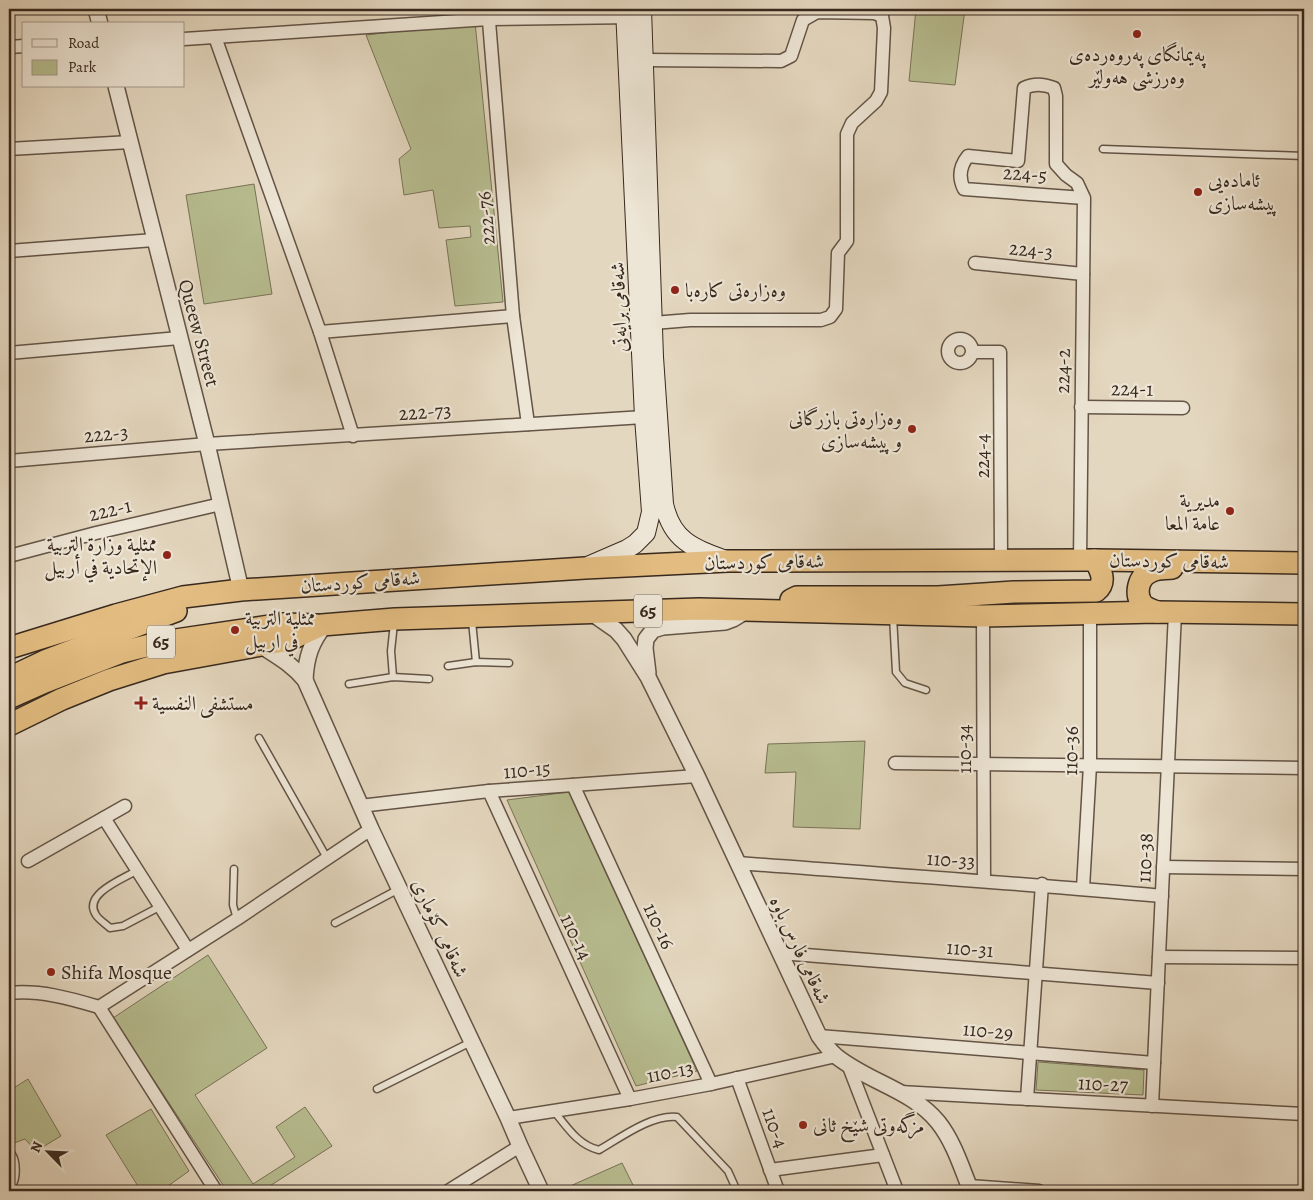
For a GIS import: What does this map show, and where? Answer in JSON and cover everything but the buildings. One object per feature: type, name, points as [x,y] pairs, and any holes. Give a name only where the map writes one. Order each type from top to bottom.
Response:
[{"type":"highway","name":"شەقامی کوردستان","points":[[9,648],[116,615],[183,597],[233,591],[585,568],[728,561],[1001,560],[1304,563]]},
{"type":"highway","points":[[768,611],[797,596],[938,596],[1014,592],[1096,591],[1101,586],[1103,580],[1102,572],[1087,561]]},
{"type":"highway","points":[[1166,613],[1148,609],[1140,599],[1138,586],[1145,574],[1158,569],[1194,567],[1203,562]]},
{"type":"highway","name":"شەقامی کوردستان","points":[[9,678],[48,660],[233,591]]},
{"type":"highway","name":"شەقامی کوردستان","points":[[9,698],[44,682],[122,652],[162,642],[283,624],[323,625],[394,619],[594,614],[699,609],[893,612],[983,616],[1166,613],[1304,614]]},
{"type":"highway","name":"شەقامی کوردستان","points":[[9,725],[62,699],[109,680],[162,663],[290,640],[323,625]]},
{"type":"main road","name":"شەقامی برایەتی","points":[[585,568],[627,549],[642,537],[648,528],[651,512],[653,323],[644,60],[634,13]]},
{"type":"main road","name":"شەقامی برایەتی","points":[[634,13],[651,417],[664,504],[670,523],[683,540],[700,550],[728,561]]},
{"type":"street","points":[[96,9],[99,22]]},
{"type":"street","points":[[644,60],[781,61],[791,56],[803,20],[817,12],[874,12],[882,16],[884,28],[881,92],[876,101],[852,123],[847,134],[847,241],[838,252],[836,309],[830,317],[821,320],[690,320],[653,323]]},
{"type":"street","points":[[185,39],[488,14],[634,13]]},
{"type":"street","name":"222-76","points":[[488,14],[513,316],[528,424]]},
{"type":"street","points":[[215,37],[320,332],[353,436]]},
{"type":"street","points":[[9,47],[22,46]]},
{"type":"street","name":"224-2","points":[[964,189],[960,182],[962,163],[968,156],[1018,161],[1024,88],[1030,85],[1047,85],[1054,88],[1056,96],[1056,164],[1066,175],[1078,183],[1084,198],[1081,407],[1087,561]]},
{"type":"street","name":"Queew Street","points":[[116,88],[221,504],[233,591]]},
{"type":"street","points":[[9,149],[130,142]]},
{"type":"street","name":"224-5","points":[[964,189],[1084,198]]},
{"type":"street","points":[[9,251],[154,240]]},
{"type":"street","name":"224-3","points":[[975,263],[1083,274]]},
{"type":"street","points":[[320,332],[513,316]]},
{"type":"street","points":[[9,353],[179,338]]},
{"type":"street","name":"224-4","points":[[973,352],[1000,352],[1001,560]]},
{"type":"street","name":"224-1","points":[[1081,407],[1183,408]]},
{"type":"street","name":"222-73","points":[[207,444],[651,417]]},
{"type":"street","name":"222-3","points":[[9,461],[207,444]]},
{"type":"street","name":"222-1","points":[[9,556],[96,532],[221,504]]},
{"type":"street","name":"شەقامی فارس باوە","points":[[648,677],[645,648],[646,639],[653,630],[663,626],[725,622],[746,610]]},
{"type":"street","name":"110-38","points":[[1152,1106],[1168,766],[1166,613]]},
{"type":"street","name":"شەقامی فارس باوە","points":[[594,614],[624,638],[648,677],[697,776],[819,1036],[842,1060],[914,1100],[938,1122],[947,1136],[970,1188]]},
{"type":"street","name":"110-36","points":[[1083,888],[1090,765],[1090,614]]},
{"type":"street","name":"110-34","points":[[983,616],[984,882]]},
{"type":"street","points":[[305,680],[306,661],[310,648],[323,625]]},
{"type":"street","points":[[260,645],[285,660],[305,680]]},
{"type":"street","name":"شەقامی کۆماری","points":[[305,680],[360,806],[541,1191]]},
{"type":"street","points":[[894,763],[1304,768]]},
{"type":"street","name":"110-15","points":[[360,806],[489,791],[697,776]]},
{"type":"street","name":"110-16","points":[[573,784],[711,1084]]},
{"type":"street","name":"110-14","points":[[489,791],[630,1099]]},
{"type":"street","points":[[28,861],[124,806]]},
{"type":"street","points":[[104,818],[188,950]]},
{"type":"street","points":[[99,1007],[237,919],[371,829]]},
{"type":"street","name":"110-33","points":[[738,863],[984,882],[1042,884],[1162,896]]},
{"type":"street","points":[[1163,867],[1304,869]]},
{"type":"street","points":[[1028,1099],[1042,884]]},
{"type":"street","name":"110-31","points":[[780,953],[1158,983]]},
{"type":"street","points":[[1159,957],[1304,958]]},
{"type":"street","points":[[9,993],[19,992],[65,996],[99,1007],[216,1191]]},
{"type":"street","name":"110-29","points":[[819,1036],[1154,1063]]},
{"type":"street","points":[[842,1060],[897,1191]]},
{"type":"street","name":"110-13","points":[[508,1118],[630,1099],[842,1060]]},
{"type":"street","name":"110-4","points":[[737,1078],[778,1191]]},
{"type":"street","name":"110-27","points":[[899,1092],[1304,1114]]},
{"type":"street","points":[[448,1191],[520,1146]]},
{"type":"street","points":[[9,1155],[12,1159],[12,1180],[9,1185]]},
{"type":"street","points":[[770,1170],[883,1155]]},
{"type":"street","points":[[970,1188],[1039,1191]]},
{"type":"lane","points":[[1103,149],[1304,156]]},
{"type":"lane","points":[[893,612],[896,672],[905,683],[926,690]]},
{"type":"lane","points":[[472,617],[476,662]]},
{"type":"lane","points":[[393,677],[391,651],[394,619]]},
{"type":"lane","points":[[448,666],[476,662],[509,663]]},
{"type":"lane","points":[[349,684],[393,677],[428,679]]},
{"type":"lane","points":[[259,738],[327,858]]},
{"type":"lane","points":[[234,868],[233,905],[237,919]]},
{"type":"lane","points":[[138,870],[99,892],[92,906],[96,916],[110,928],[123,926],[161,906]]},
{"type":"lane","points":[[335,923],[400,889]]},
{"type":"lane","points":[[376,1088],[472,1042]]},
{"type":"lane","points":[[554,1111],[579,1141],[589,1148],[599,1150],[645,1124],[670,1116],[677,1117],[728,1171],[737,1191]]},
{"type":"green space","points":[[916,9],[965,9],[955,85],[909,81]]},
{"type":"green space","points":[[475,22],[503,302],[455,306],[446,240],[471,237],[470,226],[439,228],[433,190],[404,195],[399,159],[411,149],[366,35]]},
{"type":"green space","points":[[254,184],[272,294],[204,304],[186,195]]},
{"type":"green space","points":[[865,741],[860,829],[793,827],[796,772],[765,773],[768,744]]},
{"type":"green space","points":[[569,792],[697,1071],[636,1086],[507,800]]},
{"type":"green space","points":[[208,955],[267,1048],[195,1095],[253,1184],[295,1157],[276,1127],[305,1107],[332,1146],[262,1191],[227,1191],[113,1018]]},
{"type":"green space","points":[[1038,1062],[1144,1070],[1143,1095],[1036,1090]]},
{"type":"green space","points":[[28,1079],[61,1136],[36,1151],[25,1139],[9,1145],[9,1091]]},
{"type":"green space","points":[[151,1109],[189,1171],[161,1191],[141,1191],[106,1135]]},
{"type":"green space","points":[[622,1163],[635,1189],[630,1191],[559,1191]]},
{"type":"place","name":"پەیمانگای پەروەردەی وەرزشی هەولێر","points":[[1137,34]]},
{"type":"place","name":"ئامادەیی پیشەسازی","points":[[1198,192]]},
{"type":"place","name":"وەزارەتی کارەبا","points":[[675,290]]},
{"type":"place","name":"وەزارەتی بازرگانی و پیشەسازی","points":[[912,429]]},
{"type":"place","name":"مدیریة عامة المعا","points":[[1230,511]]},
{"type":"place","name":"ممثلية وزارة التربية الإتحادية في أربيل","points":[[167,555]]},
{"type":"place","name":"ممثلية التربية في اربيل","points":[[235,630]]},
{"type":"place","name":"مستشفى النفسية","points":[[141,703]]},
{"type":"place","name":"Shifa Mosque","points":[[51,972]]},
{"type":"place","name":"مزگەوتی شێخ ثانی","points":[[803,1125]]}]
